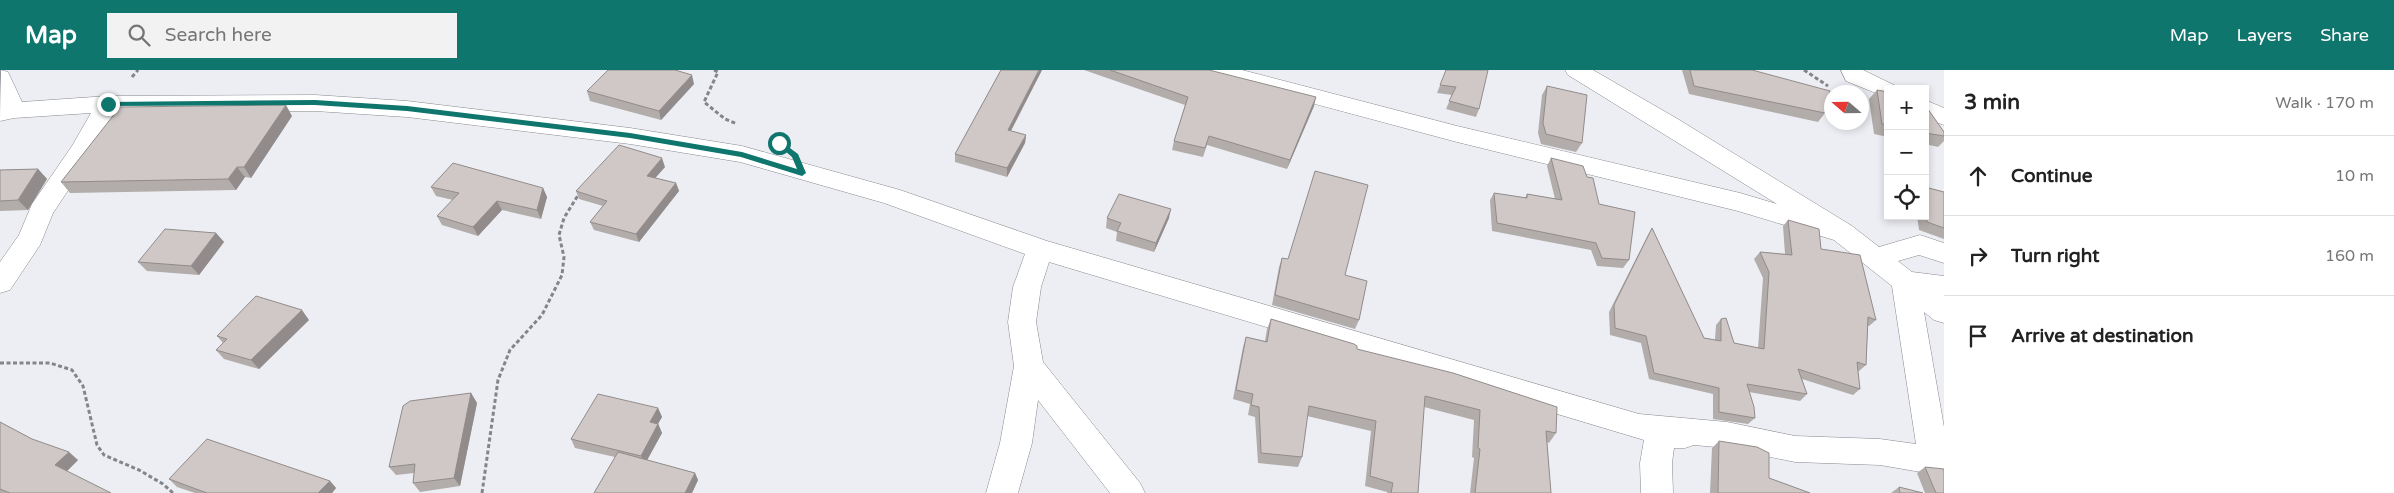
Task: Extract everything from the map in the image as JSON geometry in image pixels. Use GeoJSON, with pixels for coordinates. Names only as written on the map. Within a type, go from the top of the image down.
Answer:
{"type":"FeatureCollection","features":[{"type":"Feature","properties":{"kind":"street"},"geometry":{"type":"LineString","coordinates":[[1215,70],[1457,134],[1740,202],[1843,233]]}},
{"type":"Feature","properties":{"kind":"street"},"geometry":{"type":"LineString","coordinates":[[1576,70],[1668,124],[1843,233],[1944,312]]}},
{"type":"Feature","properties":{"kind":"street"},"geometry":{"type":"LineString","coordinates":[[1852,70],[1854,76],[1884,88]]}},
{"type":"Feature","properties":{"kind":"street"},"geometry":{"type":"LineString","coordinates":[[0,78],[7,111],[108,104],[315,103],[407,109],[630,136],[742,154],[802,173],[891,196],[1040,249],[1639,427],[1727,435],[1795,449],[1880,452],[1939,461],[1905,282]]}},
{"type":"Feature","properties":{"kind":"street"},"geometry":{"type":"LineString","coordinates":[[0,283],[31,238],[41,212],[82,150],[108,104]]}},
{"type":"Feature","properties":{"kind":"street"},"geometry":{"type":"LineString","coordinates":[[1929,110],[1944,117]]}},
{"type":"Feature","properties":{"kind":"street"},"geometry":{"type":"LineString","coordinates":[[1875,258],[1920,245],[1944,253]]}},
{"type":"Feature","properties":{"kind":"street"},"geometry":{"type":"LineString","coordinates":[[1002,493],[1016,443],[1029,366],[1022,322],[1027,287],[1040,249]]}},
{"type":"Feature","properties":{"kind":"street"},"geometry":{"type":"LineString","coordinates":[[1905,282],[1944,286]]}},
{"type":"Feature","properties":{"kind":"street"},"geometry":{"type":"LineString","coordinates":[[1029,366],[1129,493]]}},
{"type":"Feature","properties":{"kind":"street"},"geometry":{"type":"LineString","coordinates":[[1657,493],[1656,463],[1660,435],[1727,435]]}},
{"type":"Feature","properties":{"kind":"path"},"geometry":{"type":"LineString","coordinates":[[714,70],[718,72],[704,102],[725,119],[743,127]]}},
{"type":"Feature","properties":{"kind":"path"},"geometry":{"type":"LineString","coordinates":[[482,493],[498,380],[510,350],[542,315],[562,275],[564,257],[559,235],[564,218],[581,190]]}},
{"type":"Feature","properties":{"kind":"path"},"geometry":{"type":"LineString","coordinates":[[0,363],[50,363],[72,370],[83,386],[90,409],[97,445],[104,455],[155,479],[173,493]]}},
{"type":"Feature","properties":{"kind":"building"},"geometry":{"type":"Polygon","coordinates":[[[608,70],[675,70],[692,75],[659,111],[587,91],[608,70]]]}},
{"type":"Feature","properties":{"kind":"building"},"geometry":{"type":"Polygon","coordinates":[[[1001,70],[1039,70],[1008,130],[1026,135],[1007,168],[955,154],[1001,70]]]}},
{"type":"Feature","properties":{"kind":"building"},"geometry":{"type":"Polygon","coordinates":[[[1110,70],[1209,70],[1316,97],[1290,160],[1209,136],[1205,148],[1174,141],[1188,97],[1110,70]]]}},
{"type":"Feature","properties":{"kind":"building"},"geometry":{"type":"Polygon","coordinates":[[[1446,70],[1488,70],[1479,109],[1449,101],[1456,87],[1440,85],[1446,70]]]}},
{"type":"Feature","properties":{"kind":"building"},"geometry":{"type":"Polygon","coordinates":[[[1690,70],[1752,70],[1824,89],[1824,113],[1694,86],[1690,70]]]}},
{"type":"Feature","properties":{"kind":"building"},"geometry":{"type":"Polygon","coordinates":[[[1547,86],[1587,95],[1582,143],[1546,134],[1543,123],[1547,86]]]}},
{"type":"Feature","properties":{"kind":"building"},"geometry":{"type":"Polygon","coordinates":[[[1877,90],[1884,91],[1884,124],[1882,124],[1877,90]]]}},
{"type":"Feature","properties":{"kind":"building"},"geometry":{"type":"Polygon","coordinates":[[[286,105],[244,167],[237,167],[228,179],[61,182],[120,107],[286,105]]]}},
{"type":"Feature","properties":{"kind":"building"},"geometry":{"type":"Polygon","coordinates":[[[1929,111],[1944,132],[1944,136],[1929,134],[1929,111]]]}},
{"type":"Feature","properties":{"kind":"building"},"geometry":{"type":"Polygon","coordinates":[[[619,145],[662,158],[647,176],[676,183],[636,234],[590,222],[607,201],[576,191],[619,145]]]}},
{"type":"Feature","properties":{"kind":"building"},"geometry":{"type":"Polygon","coordinates":[[[1551,158],[1583,166],[1587,177],[1593,178],[1599,204],[1635,212],[1629,260],[1602,258],[1596,243],[1497,223],[1494,193],[1527,198],[1527,194],[1562,200],[1551,158]]]}},
{"type":"Feature","properties":{"kind":"building"},"geometry":{"type":"Polygon","coordinates":[[[453,163],[543,188],[537,210],[497,201],[473,227],[437,216],[459,193],[431,187],[453,163]]]}},
{"type":"Feature","properties":{"kind":"building"},"geometry":{"type":"Polygon","coordinates":[[[38,169],[18,200],[0,201],[0,170],[38,169]]]}},
{"type":"Feature","properties":{"kind":"building"},"geometry":{"type":"Polygon","coordinates":[[[1315,171],[1368,185],[1345,275],[1367,281],[1359,320],[1275,295],[1282,258],[1288,259],[1315,171]]]}},
{"type":"Feature","properties":{"kind":"building"},"geometry":{"type":"Polygon","coordinates":[[[1929,188],[1944,192],[1944,228],[1927,222],[1927,220],[1929,220],[1929,188]]]}},
{"type":"Feature","properties":{"kind":"building"},"geometry":{"type":"Polygon","coordinates":[[[1119,194],[1171,209],[1156,243],[1117,231],[1121,223],[1107,218],[1119,194]]]}},
{"type":"Feature","properties":{"kind":"building"},"geometry":{"type":"Polygon","coordinates":[[[1788,220],[1819,229],[1821,249],[1860,255],[1876,320],[1868,317],[1866,365],[1857,362],[1860,389],[1798,369],[1807,394],[1747,384],[1754,407],[1755,418],[1719,412],[1719,388],[1654,373],[1646,336],[1615,328],[1614,305],[1652,228],[1704,338],[1721,341],[1721,319],[1726,318],[1734,343],[1764,349],[1769,272],[1760,252],[1792,255],[1788,220]]]}},
{"type":"Feature","properties":{"kind":"building"},"geometry":{"type":"Polygon","coordinates":[[[165,229],[216,233],[191,266],[138,262],[165,229]]]}},
{"type":"Feature","properties":{"kind":"building"},"geometry":{"type":"Polygon","coordinates":[[[256,296],[302,310],[251,360],[216,350],[227,339],[217,336],[256,296]]]}},
{"type":"Feature","properties":{"kind":"building"},"geometry":{"type":"Polygon","coordinates":[[[1271,319],[1354,344],[1357,346],[1357,349],[1453,373],[1557,407],[1556,433],[1546,431],[1551,493],[1475,493],[1480,449],[1478,448],[1480,410],[1425,396],[1418,493],[1391,493],[1393,483],[1370,476],[1376,421],[1309,406],[1302,457],[1261,453],[1259,407],[1251,405],[1253,394],[1236,390],[1246,337],[1267,342],[1271,319]]]}},
{"type":"Feature","properties":{"kind":"building"},"geometry":{"type":"Polygon","coordinates":[[[471,393],[454,478],[413,483],[415,464],[389,467],[403,406],[410,401],[471,393]]]}},
{"type":"Feature","properties":{"kind":"building"},"geometry":{"type":"Polygon","coordinates":[[[598,394],[658,408],[650,422],[658,424],[641,456],[571,439],[598,394]]]}},
{"type":"Feature","properties":{"kind":"building"},"geometry":{"type":"Polygon","coordinates":[[[0,422],[32,439],[69,452],[55,465],[111,493],[10,493],[0,489],[0,422]]]}},
{"type":"Feature","properties":{"kind":"building"},"geometry":{"type":"Polygon","coordinates":[[[207,439],[330,481],[318,493],[207,493],[169,479],[207,439]]]}},
{"type":"Feature","properties":{"kind":"building"},"geometry":{"type":"Polygon","coordinates":[[[1719,441],[1757,447],[1769,453],[1769,478],[1810,493],[1718,493],[1719,441]]]}},
{"type":"Feature","properties":{"kind":"building"},"geometry":{"type":"Polygon","coordinates":[[[618,452],[695,473],[685,493],[594,493],[618,452]]]}},
{"type":"Feature","properties":{"kind":"building"},"geometry":{"type":"Polygon","coordinates":[[[1925,467],[1944,469],[1944,493],[1936,493],[1925,467]]]}},
{"type":"Feature","properties":{"kind":"building"},"geometry":{"type":"Polygon","coordinates":[[[1899,487],[1923,493],[1900,493],[1899,487]]]}},
{"type":"Feature","properties":{"kind":"route"},"geometry":{"type":"LineString","coordinates":[[108,104],[315,103],[407,109],[630,136],[742,154],[802,173],[796,155],[779,143]]}}]}
